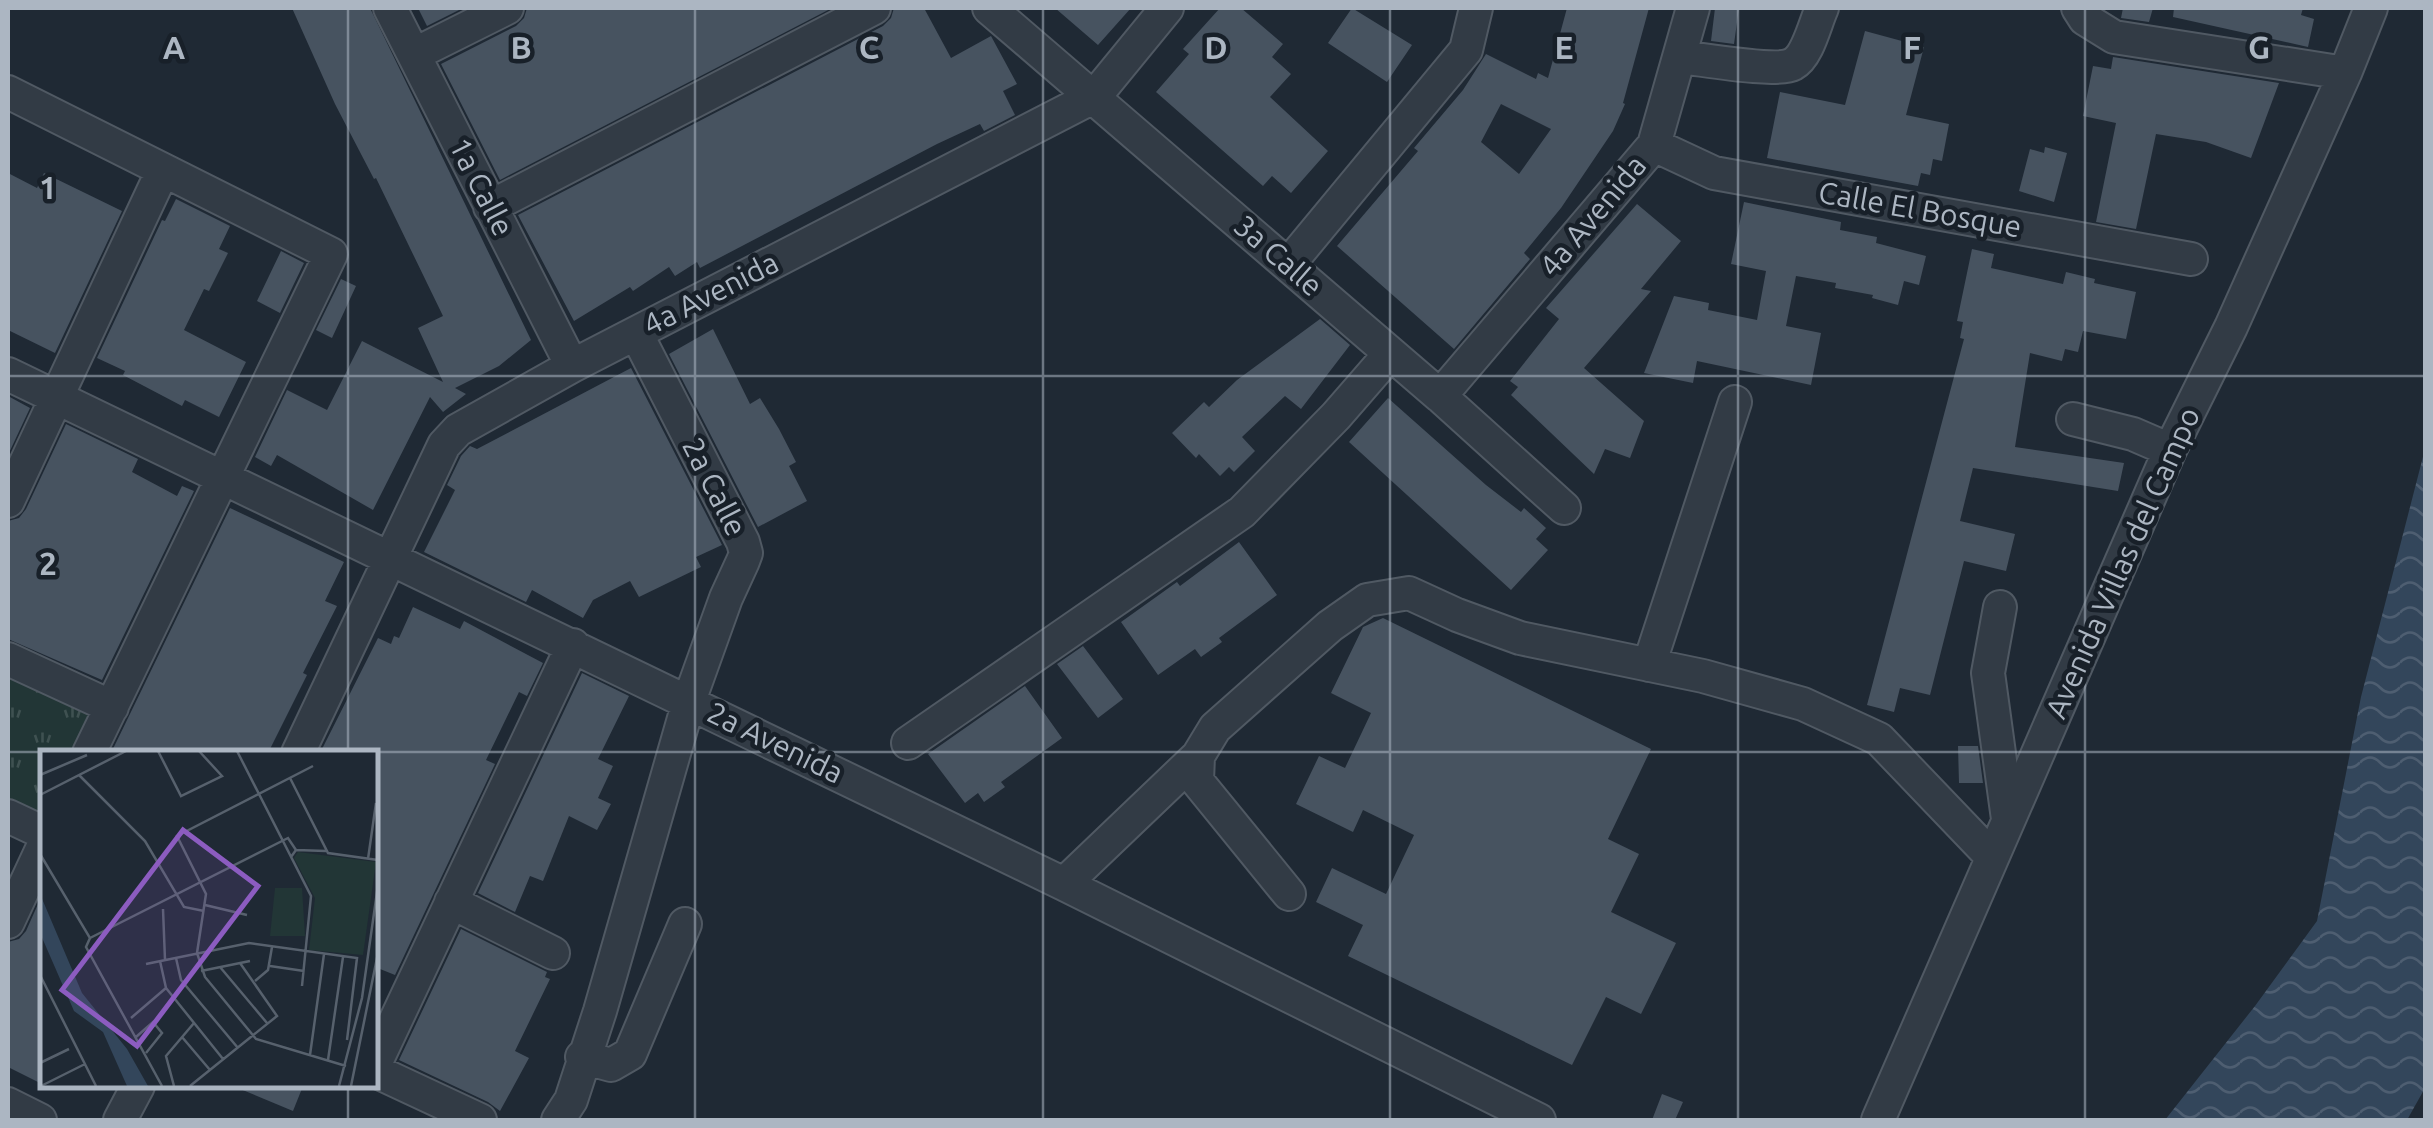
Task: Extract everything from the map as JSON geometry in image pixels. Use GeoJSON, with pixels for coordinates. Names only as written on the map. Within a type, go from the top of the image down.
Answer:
{"type":"FeatureCollection","features":[{"type":"Feature","properties":{"kind":"street","name":"1a Calle"},"geometry":{"type":"LineString","coordinates":[[390,8],[572,366]]}},
{"type":"Feature","properties":{"kind":"street"},"geometry":{"type":"LineString","coordinates":[[415,54],[507,8]]}},
{"type":"Feature","properties":{"kind":"street"},"geometry":{"type":"LineString","coordinates":[[490,207],[874,8]]}},
{"type":"Feature","properties":{"kind":"street","name":"3a Calle"},"geometry":{"type":"LineString","coordinates":[[989,8],[1095,96],[1564,508]]}},
{"type":"Feature","properties":{"kind":"street"},"geometry":{"type":"LineString","coordinates":[[1095,96],[1167,8]]}},
{"type":"Feature","properties":{"kind":"street"},"geometry":{"type":"LineString","coordinates":[[1288,264],[1466,50],[1476,8]]}},
{"type":"Feature","properties":{"kind":"street","name":"4a Avenida"},"geometry":{"type":"LineString","coordinates":[[1440,396],[1654,144],[1693,8]]}},
{"type":"Feature","properties":{"kind":"street"},"geometry":{"type":"LineString","coordinates":[[1680,57],[1770,67],[1793,64],[1802,56],[1822,8]]}},
{"type":"Feature","properties":{"kind":"street"},"geometry":{"type":"LineString","coordinates":[[2078,8],[2085,20],[2114,37],[2345,74]]}},
{"type":"Feature","properties":{"kind":"street","name":"Avenida Villas del Campo"},"geometry":{"type":"LineString","coordinates":[[1878,1120],[2170,450],[2231,328],[2371,8]]}},
{"type":"Feature","properties":{"kind":"street"},"geometry":{"type":"LineString","coordinates":[[8,92],[331,254],[90,750]]}},
{"type":"Feature","properties":{"kind":"street","name":"4a Avenida"},"geometry":{"type":"LineString","coordinates":[[392,558],[450,437],[474,419],[1095,96]]}},
{"type":"Feature","properties":{"kind":"street","name":"Calle El Bosque"},"geometry":{"type":"LineString","coordinates":[[1654,144],[1714,173],[2191,259]]}},
{"type":"Feature","properties":{"kind":"street"},"geometry":{"type":"LineString","coordinates":[[8,501],[163,170]]}},
{"type":"Feature","properties":{"kind":"street","name":"2a Calle"},"geometry":{"type":"LineString","coordinates":[[558,1120],[570,1100],[610,975],[689,701],[746,553],[636,333]]}},
{"type":"Feature","properties":{"kind":"street"},"geometry":{"type":"LineString","coordinates":[[908,743],[1242,512],[1390,354]]}},
{"type":"Feature","properties":{"kind":"street","name":"2a Avenida"},"geometry":{"type":"LineString","coordinates":[[8,374],[689,701],[1540,1120]]}},
{"type":"Feature","properties":{"kind":"street"},"geometry":{"type":"LineString","coordinates":[[1648,665],[1736,402]]}},
{"type":"Feature","properties":{"kind":"street"},"geometry":{"type":"LineString","coordinates":[[2073,419],[2132,434],[2170,450]]}},
{"type":"Feature","properties":{"kind":"street"},"geometry":{"type":"LineString","coordinates":[[299,750],[392,558]]}},
{"type":"Feature","properties":{"kind":"street"},"geometry":{"type":"LineString","coordinates":[[1064,884],[1198,756],[1215,728],[1330,626],[1366,600],[1409,593],[1520,638],[1702,676],[1803,704],[1879,740],[1992,857]]}},
{"type":"Feature","properties":{"kind":"street"},"geometry":{"type":"LineString","coordinates":[[2000,607],[1988,673],[2008,823]]}},
{"type":"Feature","properties":{"kind":"street"},"geometry":{"type":"LineString","coordinates":[[378,1062],[573,646]]}},
{"type":"Feature","properties":{"kind":"street"},"geometry":{"type":"LineString","coordinates":[[8,659],[112,707]]}},
{"type":"Feature","properties":{"kind":"street"},"geometry":{"type":"LineString","coordinates":[[1198,756],[1197,781],[1289,894]]}},
{"type":"Feature","properties":{"kind":"street"},"geometry":{"type":"LineString","coordinates":[[8,816],[40,831]]}},
{"type":"Feature","properties":{"kind":"street"},"geometry":{"type":"LineString","coordinates":[[8,922],[40,854]]}},
{"type":"Feature","properties":{"kind":"street"},"geometry":{"type":"LineString","coordinates":[[452,902],[553,953]]}},
{"type":"Feature","properties":{"kind":"street"},"geometry":{"type":"LineString","coordinates":[[582,1057],[612,1065],[630,1054],[685,924]]}},
{"type":"Feature","properties":{"kind":"street"},"geometry":{"type":"LineString","coordinates":[[378,1069],[480,1120]]}},
{"type":"Feature","properties":{"kind":"street"},"geometry":{"type":"LineString","coordinates":[[120,1120],[137,1088]]}},
{"type":"Feature","properties":{"kind":"street"},"geometry":{"type":"LineString","coordinates":[[8,1104],[40,1120]]}},
{"type":"Feature","properties":{"kind":"green space"},"geometry":{"type":"Polygon","coordinates":[[[8,672],[96,713],[78,750],[40,750],[40,817],[8,801],[8,672]]]}},
{"type":"Feature","properties":{"kind":"water"},"geometry":{"type":"Polygon","coordinates":[[[2425,449],[2425,1088],[2407,1120],[2165,1120],[2317,921],[2361,697],[2425,449]]]}},
{"type":"Feature","properties":{"kind":"building"},"geometry":{"type":"Polygon","coordinates":[[[292,8],[370,8],[531,340],[499,366],[455,388],[466,394],[443,412],[430,397],[373,510],[277,455],[271,466],[255,457],[287,390],[327,410],[362,341],[443,382],[418,328],[443,316],[335,104],[292,8]]]}},
{"type":"Feature","properties":{"kind":"building"},"geometry":{"type":"Polygon","coordinates":[[[418,8],[463,8],[427,26],[418,8]]]}},
{"type":"Feature","properties":{"kind":"building"},"geometry":{"type":"Polygon","coordinates":[[[527,8],[832,8],[500,180],[441,64],[516,26],[527,8]]]}},
{"type":"Feature","properties":{"kind":"building"},"geometry":{"type":"Polygon","coordinates":[[[894,8],[924,8],[951,58],[991,36],[1017,84],[1003,91],[1015,115],[984,131],[980,124],[937,144],[700,268],[697,262],[675,276],[669,267],[633,291],[630,287],[574,321],[518,215],[883,26],[894,8]]]}},
{"type":"Feature","properties":{"kind":"building"},"geometry":{"type":"Polygon","coordinates":[[[1055,8],[1131,8],[1098,45],[1055,8]]]}},
{"type":"Feature","properties":{"kind":"building"},"geometry":{"type":"Polygon","coordinates":[[[1220,8],[1241,8],[1283,44],[1272,57],[1291,74],[1270,97],[1328,151],[1291,193],[1272,176],[1263,186],[1156,92],[1189,54],[1183,49],[1220,8]]]}},
{"type":"Feature","properties":{"kind":"building"},"geometry":{"type":"Polygon","coordinates":[[[1352,8],[1412,45],[1387,82],[1328,43],[1352,8]]]}},
{"type":"Feature","properties":{"kind":"building"},"geometry":{"type":"Polygon","coordinates":[[[1567,8],[1649,8],[1625,104],[1613,131],[1561,208],[1524,253],[1530,259],[1454,349],[1337,246],[1418,151],[1414,148],[1463,90],[1486,54],[1536,79],[1538,73],[1548,78],[1567,8]],[[1501,104],[1481,142],[1519,174],[1551,129],[1501,104]]]}},
{"type":"Feature","properties":{"kind":"building"},"geometry":{"type":"Polygon","coordinates":[[[1715,8],[1739,8],[1734,44],[1711,41],[1715,8]]]}},
{"type":"Feature","properties":{"kind":"building"},"geometry":{"type":"Polygon","coordinates":[[[2123,8],[2153,8],[2149,22],[2121,18],[2123,8]]]}},
{"type":"Feature","properties":{"kind":"building"},"geometry":{"type":"Polygon","coordinates":[[[2174,8],[2303,8],[2301,15],[2314,19],[2308,47],[2173,17],[2174,8]]]}},
{"type":"Feature","properties":{"kind":"building"},"geometry":{"type":"Polygon","coordinates":[[[1865,31],[1924,47],[1906,115],[1949,124],[1942,161],[1933,159],[1930,175],[1921,173],[1918,186],[1767,158],[1780,92],[1845,105],[1865,31]]]}},
{"type":"Feature","properties":{"kind":"building"},"geometry":{"type":"Polygon","coordinates":[[[2113,57],[2279,83],[2251,158],[2206,142],[2156,134],[2136,229],[2096,222],[2116,123],[2083,116],[2093,66],[2111,69],[2113,57]]]}},
{"type":"Feature","properties":{"kind":"building"},"geometry":{"type":"Polygon","coordinates":[[[2045,147],[2067,153],[2054,202],[2019,191],[2030,149],[2044,153],[2045,147]]]}},
{"type":"Feature","properties":{"kind":"building"},"geometry":{"type":"Polygon","coordinates":[[[8,173],[37,188],[44,173],[122,211],[55,353],[8,330],[8,173]]]}},
{"type":"Feature","properties":{"kind":"building"},"geometry":{"type":"Polygon","coordinates":[[[176,199],[230,226],[219,249],[228,253],[184,330],[246,362],[219,417],[185,400],[182,406],[97,358],[162,220],[165,221],[176,199]]]}},
{"type":"Feature","properties":{"kind":"building"},"geometry":{"type":"Polygon","coordinates":[[[1744,202],[1841,222],[1840,230],[1877,237],[1876,243],[1926,256],[1919,285],[1904,281],[1898,305],[1872,298],[1873,295],[1835,288],[1836,283],[1796,276],[1786,326],[1821,333],[1811,385],[1697,361],[1693,383],[1644,373],[1674,296],[1709,303],[1708,310],[1757,320],[1766,271],[1731,264],[1744,202]]]}},
{"type":"Feature","properties":{"kind":"building"},"geometry":{"type":"Polygon","coordinates":[[[1637,204],[1681,241],[1641,289],[1651,291],[1584,368],[1644,421],[1630,458],[1605,449],[1594,474],[1511,395],[1518,387],[1510,381],[1559,319],[1546,308],[1637,204]]]}},
{"type":"Feature","properties":{"kind":"building"},"geometry":{"type":"Polygon","coordinates":[[[1972,249],[1994,254],[1991,268],[2063,284],[2066,272],[2136,292],[2126,339],[2083,331],[2078,352],[2065,349],[2062,361],[2030,353],[2015,447],[2124,463],[2118,491],[1973,468],[1960,521],[2015,534],[2006,571],[1964,561],[1930,695],[1900,688],[1894,712],[1867,705],[1964,339],[1960,338],[1963,322],[1957,321],[1972,249]]]}},
{"type":"Feature","properties":{"kind":"building"},"geometry":{"type":"Polygon","coordinates":[[[281,251],[304,263],[280,313],[257,301],[281,251]]]}},
{"type":"Feature","properties":{"kind":"building"},"geometry":{"type":"Polygon","coordinates":[[[341,279],[356,286],[332,338],[316,330],[341,279]]]}},
{"type":"Feature","properties":{"kind":"building"},"geometry":{"type":"Polygon","coordinates":[[[1320,319],[1350,345],[1301,409],[1285,396],[1242,437],[1255,451],[1234,472],[1229,467],[1220,476],[1172,433],[1204,402],[1209,407],[1237,380],[1320,319]]]}},
{"type":"Feature","properties":{"kind":"building"},"geometry":{"type":"Polygon","coordinates":[[[713,329],[750,404],[760,398],[779,429],[796,462],[789,466],[807,501],[758,527],[669,354],[713,329]]]}},
{"type":"Feature","properties":{"kind":"building"},"geometry":{"type":"Polygon","coordinates":[[[631,368],[722,545],[696,557],[701,567],[639,597],[630,581],[593,600],[583,618],[532,590],[526,602],[424,552],[455,490],[447,485],[470,446],[477,449],[631,368]]]}},
{"type":"Feature","properties":{"kind":"building"},"geometry":{"type":"Polygon","coordinates":[[[8,396],[30,408],[8,455],[8,396]]]}},
{"type":"Feature","properties":{"kind":"building"},"geometry":{"type":"Polygon","coordinates":[[[1388,398],[1486,485],[1521,512],[1524,508],[1546,528],[1536,539],[1548,550],[1511,590],[1349,442],[1388,398]]]}},
{"type":"Feature","properties":{"kind":"building"},"geometry":{"type":"Polygon","coordinates":[[[66,424],[138,459],[132,472],[177,496],[182,486],[194,491],[102,680],[8,639],[8,521],[19,518],[26,509],[66,424]]]}},
{"type":"Feature","properties":{"kind":"building"},"geometry":{"type":"Polygon","coordinates":[[[230,508],[344,562],[325,601],[337,606],[270,750],[112,750],[230,508]]]}},
{"type":"Feature","properties":{"kind":"building"},"geometry":{"type":"Polygon","coordinates":[[[1239,542],[1277,595],[1219,638],[1222,642],[1201,657],[1195,649],[1158,675],[1121,622],[1177,582],[1180,586],[1239,542]]]}},
{"type":"Feature","properties":{"kind":"building"},"geometry":{"type":"Polygon","coordinates":[[[413,607],[460,629],[464,621],[543,663],[527,696],[519,692],[486,760],[495,764],[395,975],[378,968],[378,750],[322,750],[378,638],[391,644],[394,636],[399,638],[413,607]]]}},
{"type":"Feature","properties":{"kind":"building"},"geometry":{"type":"Polygon","coordinates":[[[1383,618],[1651,749],[1608,839],[1639,854],[1611,912],[1676,943],[1641,1014],[1606,997],[1572,1065],[1348,956],[1363,925],[1316,902],[1332,868],[1386,894],[1414,835],[1363,810],[1353,832],[1296,804],[1319,756],[1345,768],[1371,713],[1331,693],[1363,627],[1383,618]]]}},
{"type":"Feature","properties":{"kind":"building"},"geometry":{"type":"Polygon","coordinates":[[[1083,646],[1123,699],[1098,718],[1057,664],[1083,646]]]}},
{"type":"Feature","properties":{"kind":"building"},"geometry":{"type":"Polygon","coordinates":[[[582,673],[629,696],[598,759],[613,766],[598,798],[611,804],[597,830],[569,816],[543,881],[530,876],[515,912],[478,893],[582,673]]]}},
{"type":"Feature","properties":{"kind":"building"},"geometry":{"type":"Polygon","coordinates":[[[1025,686],[1062,738],[1001,782],[1005,787],[984,802],[978,793],[965,803],[928,754],[1025,686]]]}},
{"type":"Feature","properties":{"kind":"building"},"geometry":{"type":"Polygon","coordinates":[[[1958,746],[1978,746],[1983,783],[1959,783],[1958,746]]]}},
{"type":"Feature","properties":{"kind":"building"},"geometry":{"type":"Polygon","coordinates":[[[40,900],[40,1083],[8,1067],[8,942],[19,939],[40,900]]]}},
{"type":"Feature","properties":{"kind":"building"},"geometry":{"type":"Polygon","coordinates":[[[461,929],[547,972],[545,977],[550,979],[515,1051],[529,1058],[500,1111],[399,1060],[461,929]]]}},
{"type":"Feature","properties":{"kind":"building"},"geometry":{"type":"Polygon","coordinates":[[[238,1088],[302,1088],[293,1111],[238,1088]]]}},
{"type":"Feature","properties":{"kind":"building"},"geometry":{"type":"Polygon","coordinates":[[[1662,1094],[1683,1102],[1675,1120],[1652,1120],[1662,1094]]]}}]}
